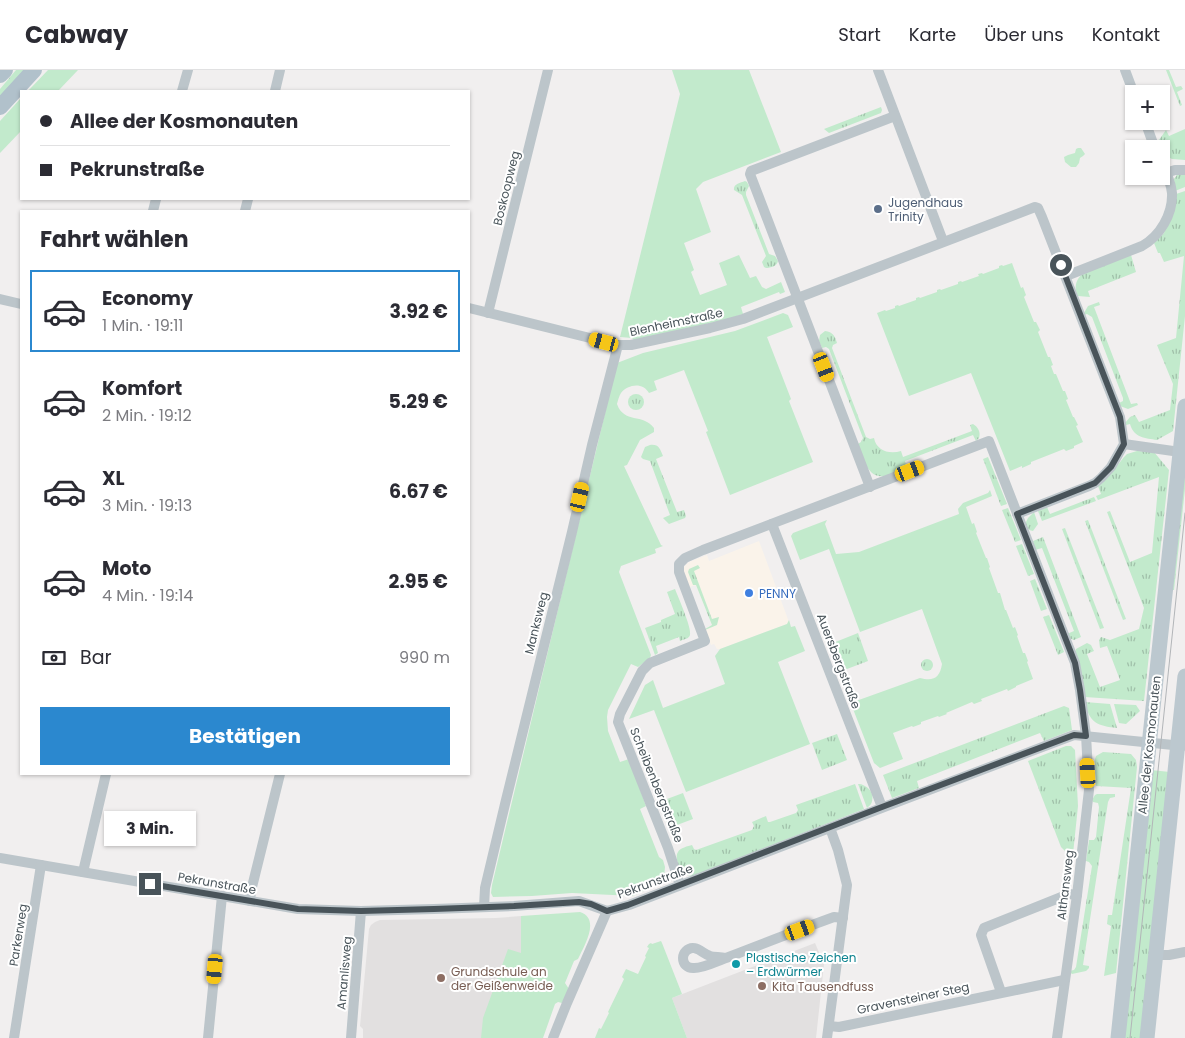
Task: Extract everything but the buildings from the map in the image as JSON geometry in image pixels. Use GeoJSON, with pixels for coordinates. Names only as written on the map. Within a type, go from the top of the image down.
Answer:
{"type":"FeatureCollection","features":[{"type":"Feature","properties":{"kind":"main road"},"geometry":{"type":"LineString","coordinates":[[0,75],[5,70]]}},
{"type":"Feature","properties":{"kind":"main road"},"geometry":{"type":"LineString","coordinates":[[0,107],[34,70]]}},
{"type":"Feature","properties":{"kind":"main road","name":"Allee der Kosmonauten"},"geometry":{"type":"LineString","coordinates":[[1118,1038],[1185,406]]}},
{"type":"Feature","properties":{"kind":"main road"},"geometry":{"type":"LineString","coordinates":[[1147,1038],[1155,955],[1181,746],[1185,676]]}},
{"type":"Feature","properties":{"kind":"street"},"geometry":{"type":"LineString","coordinates":[[182,90],[188,70]]}},
{"type":"Feature","properties":{"kind":"street"},"geometry":{"type":"LineString","coordinates":[[275,90],[280,70]]}},
{"type":"Feature","properties":{"kind":"street","name":"Boskoopweg"},"geometry":{"type":"LineString","coordinates":[[488,313],[548,70]]}},
{"type":"Feature","properties":{"kind":"street"},"geometry":{"type":"LineString","coordinates":[[878,70],[943,241]]}},
{"type":"Feature","properties":{"kind":"street"},"geometry":{"type":"LineString","coordinates":[[1125,70],[1131,85]]}},
{"type":"Feature","properties":{"kind":"street"},"geometry":{"type":"LineString","coordinates":[[870,487],[750,174],[751,171],[895,116]]}},
{"type":"Feature","properties":{"kind":"street"},"geometry":{"type":"LineString","coordinates":[[1170,172],[1185,170]]}},
{"type":"Feature","properties":{"kind":"street"},"geometry":{"type":"LineString","coordinates":[[1017,514],[1095,483],[1111,467],[1124,444],[1120,417],[1066,276],[1151,241],[1165,223],[1171,204],[1172,193],[1170,184]]}},
{"type":"Feature","properties":{"kind":"street","name":"Blenheimstraße"},"geometry":{"type":"LineString","coordinates":[[470,308],[618,345],[638,343],[729,323],[1035,207],[1038,208],[1066,276]]}},
{"type":"Feature","properties":{"kind":"street"},"geometry":{"type":"LineString","coordinates":[[0,299],[20,304]]}},
{"type":"Feature","properties":{"kind":"street","name":"Manksweg"},"geometry":{"type":"LineString","coordinates":[[484,907],[486,888],[506,800],[618,345]]}},
{"type":"Feature","properties":{"kind":"street"},"geometry":{"type":"LineString","coordinates":[[772,524],[989,441],[1075,663],[1086,736]]}},
{"type":"Feature","properties":{"kind":"street"},"geometry":{"type":"LineString","coordinates":[[1124,444],[1180,452]]}},
{"type":"Feature","properties":{"kind":"street","name":"Scheibenbergstraße"},"geometry":{"type":"LineString","coordinates":[[680,885],[668,848],[618,722],[620,714],[642,671],[650,663],[705,641],[679,572],[679,564],[685,558],[772,524]]}},
{"type":"Feature","properties":{"kind":"street","name":"Auersbergstraße"},"geometry":{"type":"LineString","coordinates":[[772,524],[882,807]]}},
{"type":"Feature","properties":{"kind":"street","name":"Pekrunstraße"},"geometry":{"type":"LineString","coordinates":[[0,858],[298,909],[361,911],[579,902],[591,904],[607,911],[628,905],[1074,735],[1181,746]]}},
{"type":"Feature","properties":{"kind":"street","name":"Althansweg"},"geometry":{"type":"LineString","coordinates":[[1057,1038],[1077,895],[1089,790],[1086,736]]}},
{"type":"Feature","properties":{"kind":"street"},"geometry":{"type":"LineString","coordinates":[[83,872],[106,775]]}},
{"type":"Feature","properties":{"kind":"street"},"geometry":{"type":"LineString","coordinates":[[250,901],[280,775]]}},
{"type":"Feature","properties":{"kind":"street"},"geometry":{"type":"LineString","coordinates":[[827,1038],[847,885],[830,828]]}},
{"type":"Feature","properties":{"kind":"street","name":"Parkerweg"},"geometry":{"type":"LineString","coordinates":[[14,1038],[41,865]]}},
{"type":"Feature","properties":{"kind":"street"},"geometry":{"type":"LineString","coordinates":[[1001,992],[981,935],[984,928],[1069,894],[1077,895]]}},
{"type":"Feature","properties":{"kind":"street"},"geometry":{"type":"LineString","coordinates":[[208,1038],[222,896]]}},
{"type":"Feature","properties":{"kind":"street","name":"Amanlisweg"},"geometry":{"type":"LineString","coordinates":[[351,1038],[361,911]]}},
{"type":"Feature","properties":{"kind":"street"},"geometry":{"type":"LineString","coordinates":[[553,1038],[607,911]]}},
{"type":"Feature","properties":{"kind":"street"},"geometry":{"type":"LineString","coordinates":[[725,958],[834,917],[843,918]]}},
{"type":"Feature","properties":{"kind":"street"},"geometry":{"type":"LineString","coordinates":[[1155,955],[1185,952]]}},
{"type":"Feature","properties":{"kind":"street","name":"Gravensteiner Steg"},"geometry":{"type":"LineString","coordinates":[[829,1026],[839,1027],[1064,980]]}},
{"type":"Feature","properties":{"kind":"shaded area"},"geometry":{"type":"Polygon","coordinates":[[[759,541],[789,622],[717,649],[714,644],[711,645],[705,629],[712,625],[696,585],[689,587],[684,575],[684,567],[689,562],[707,555],[709,561],[759,541]]]}},
{"type":"Feature","properties":{"kind":"shaded area","name":"Grundschule an der Geißenweide"},"geometry":{"type":"Polygon","coordinates":[[[521,916],[521,970],[498,1038],[363,1038],[363,1029],[360,1026],[369,929],[371,925],[380,920],[521,916]]]}},
{"type":"Feature","properties":{"kind":"shaded area","name":"Kita Tausendfuss"},"geometry":{"type":"Polygon","coordinates":[[[815,943],[824,964],[816,1038],[687,1038],[672,998],[815,943]]]}},
{"type":"Feature","properties":{"kind":"green space"},"geometry":{"type":"Polygon","coordinates":[[[16,70],[26,70],[0,98],[0,89],[16,70]]]}},
{"type":"Feature","properties":{"kind":"green space"},"geometry":{"type":"Polygon","coordinates":[[[48,70],[78,70],[59,90],[29,90],[48,70]]]}},
{"type":"Feature","properties":{"kind":"green space"},"geometry":{"type":"Polygon","coordinates":[[[672,70],[749,70],[781,152],[703,182],[696,189],[711,232],[684,243],[694,270],[691,272],[700,295],[727,285],[719,263],[739,255],[750,278],[756,276],[762,287],[766,289],[781,282],[785,292],[780,294],[779,292],[741,307],[743,314],[729,319],[634,340],[632,338],[620,337],[680,94],[672,70]]]}},
{"type":"Feature","properties":{"kind":"green space"},"geometry":{"type":"Polygon","coordinates":[[[1166,70],[1169,70],[1176,87],[1181,86],[1183,89],[1177,92],[1182,105],[1180,106],[1166,70]]]}},
{"type":"Feature","properties":{"kind":"green space"},"geometry":{"type":"Polygon","coordinates":[[[20,99],[20,132],[0,153],[0,121],[20,99]]]}},
{"type":"Feature","properties":{"kind":"green space"},"geometry":{"type":"Polygon","coordinates":[[[881,107],[881,113],[829,133],[824,129],[881,107]]]}},
{"type":"Feature","properties":{"kind":"green space"},"geometry":{"type":"Polygon","coordinates":[[[1185,129],[1185,160],[1170,158],[1170,140],[1159,140],[1166,130],[1169,136],[1185,129]]]}},
{"type":"Feature","properties":{"kind":"green space"},"geometry":{"type":"Polygon","coordinates":[[[1078,148],[1081,148],[1085,154],[1080,158],[1076,167],[1071,167],[1065,162],[1064,157],[1075,153],[1078,148]]]}},
{"type":"Feature","properties":{"kind":"green space"},"geometry":{"type":"Polygon","coordinates":[[[1185,173],[1185,187],[1175,191],[1174,179],[1177,175],[1185,173]]]}},
{"type":"Feature","properties":{"kind":"green space"},"geometry":{"type":"Polygon","coordinates":[[[745,181],[749,186],[746,195],[769,254],[775,256],[778,261],[772,267],[764,267],[762,262],[766,256],[742,195],[734,190],[736,185],[745,181]]]}},
{"type":"Feature","properties":{"kind":"green space"},"geometry":{"type":"Polygon","coordinates":[[[1185,191],[1185,316],[1173,431],[1157,440],[1148,439],[1137,435],[1130,424],[1126,425],[1125,423],[1130,417],[1135,415],[1139,422],[1170,410],[1173,384],[1157,345],[1176,338],[1184,256],[1164,262],[1154,243],[1164,233],[1176,194],[1185,191]]]}},
{"type":"Feature","properties":{"kind":"green space"},"geometry":{"type":"Polygon","coordinates":[[[1131,255],[1136,272],[1088,291],[1090,297],[1078,296],[1076,285],[1082,274],[1131,255]]]}},
{"type":"Feature","properties":{"kind":"green space"},"geometry":{"type":"Polygon","coordinates":[[[1012,263],[1021,288],[1023,287],[1026,295],[1024,297],[1034,322],[1036,322],[1040,330],[1038,332],[1048,357],[1050,357],[1054,374],[1056,374],[1063,391],[1065,391],[1068,399],[1066,400],[1078,425],[1076,426],[1083,442],[1074,446],[1074,448],[1066,451],[1064,449],[1031,462],[1031,464],[1022,468],[1022,466],[1010,471],[971,373],[909,396],[877,313],[958,284],[958,282],[979,276],[978,274],[999,268],[999,266],[1012,263]]]}},
{"type":"Feature","properties":{"kind":"green space"},"geometry":{"type":"Polygon","coordinates":[[[1099,302],[1100,305],[1094,307],[1131,404],[1137,403],[1138,405],[1128,409],[1120,406],[1119,403],[1123,401],[1123,398],[1092,317],[1087,314],[1084,315],[1088,306],[1099,302]]]}},
{"type":"Feature","properties":{"kind":"green space"},"geometry":{"type":"Polygon","coordinates":[[[783,313],[788,315],[793,327],[767,337],[813,462],[730,495],[684,370],[654,381],[657,390],[649,393],[646,389],[639,386],[627,388],[621,393],[617,404],[624,414],[650,423],[654,428],[654,432],[640,440],[627,465],[624,466],[663,546],[655,549],[656,553],[621,566],[619,572],[651,655],[650,658],[638,667],[631,664],[608,710],[608,731],[620,762],[629,759],[646,806],[640,809],[659,857],[663,860],[665,867],[664,877],[658,884],[633,896],[572,893],[493,897],[491,893],[492,885],[617,363],[643,353],[735,331],[783,313]]]}},
{"type":"Feature","properties":{"kind":"green space"},"geometry":{"type":"Polygon","coordinates":[[[825,331],[832,333],[837,343],[832,348],[866,437],[874,438],[877,446],[884,451],[901,451],[903,457],[972,431],[970,425],[973,424],[979,430],[979,438],[976,441],[973,435],[905,461],[907,468],[890,475],[878,476],[873,474],[861,454],[858,444],[863,438],[829,349],[826,347],[822,348],[819,341],[820,335],[825,331]]]}},
{"type":"Feature","properties":{"kind":"green space"},"geometry":{"type":"Polygon","coordinates":[[[636,394],[644,402],[636,410],[628,402],[636,394]]]}},
{"type":"Feature","properties":{"kind":"green space"},"geometry":{"type":"Polygon","coordinates":[[[650,445],[657,446],[661,451],[663,456],[656,459],[677,512],[684,510],[686,516],[669,524],[663,518],[670,515],[650,461],[641,457],[645,447],[650,445]]]}},
{"type":"Feature","properties":{"kind":"green space"},"geometry":{"type":"Polygon","coordinates":[[[1185,449],[1185,489],[1174,590],[1170,590],[1185,449]]]}},
{"type":"Feature","properties":{"kind":"green space"},"geometry":{"type":"Polygon","coordinates":[[[1137,451],[1154,452],[1169,470],[1144,701],[1085,697],[1075,652],[1076,649],[1087,643],[1091,645],[1094,651],[1087,654],[1100,687],[1120,680],[1107,646],[1100,648],[1099,640],[1101,637],[1110,640],[1139,629],[1144,608],[1107,512],[1110,511],[1130,562],[1152,553],[1159,477],[1098,500],[1096,496],[1101,494],[1098,486],[1109,476],[1124,457],[1137,451]]]}},
{"type":"Feature","properties":{"kind":"green space"},"geometry":{"type":"Polygon","coordinates":[[[988,457],[1007,504],[1001,506],[983,459],[988,457]]]}},
{"type":"Feature","properties":{"kind":"green space"},"geometry":{"type":"Polygon","coordinates":[[[990,490],[992,496],[966,507],[972,524],[974,523],[998,593],[1000,593],[1013,628],[1015,627],[1033,679],[1008,691],[1007,689],[981,699],[982,701],[974,704],[972,702],[947,714],[893,733],[903,759],[880,768],[874,763],[848,696],[853,693],[856,701],[920,678],[933,679],[938,675],[942,664],[922,609],[860,632],[829,549],[800,560],[791,536],[793,533],[827,520],[825,524],[836,554],[859,552],[959,514],[958,509],[963,503],[988,493],[990,490]]]}},
{"type":"Feature","properties":{"kind":"green space"},"geometry":{"type":"Polygon","coordinates":[[[1094,497],[1096,501],[1042,521],[1038,511],[1047,507],[1050,514],[1094,497]]]}},
{"type":"Feature","properties":{"kind":"green space"},"geometry":{"type":"Polygon","coordinates":[[[1008,508],[1021,540],[1015,542],[1002,510],[1008,508]]]}},
{"type":"Feature","properties":{"kind":"green space"},"geometry":{"type":"Polygon","coordinates":[[[1034,512],[1038,524],[1033,531],[1029,530],[1025,524],[1034,512]]]}},
{"type":"Feature","properties":{"kind":"green space"},"geometry":{"type":"Polygon","coordinates":[[[1088,520],[1126,619],[1123,620],[1085,521],[1088,520]]]}},
{"type":"Feature","properties":{"kind":"green space"},"geometry":{"type":"Polygon","coordinates":[[[1065,528],[1104,628],[1100,629],[1062,529],[1065,528]]]}},
{"type":"Feature","properties":{"kind":"green space"},"geometry":{"type":"Polygon","coordinates":[[[1043,537],[1081,637],[1074,640],[1069,638],[1067,634],[1074,631],[1042,548],[1035,550],[1033,541],[1043,537]]]}},
{"type":"Feature","properties":{"kind":"green space"},"geometry":{"type":"Polygon","coordinates":[[[1022,544],[1034,574],[1028,576],[1016,546],[1022,544]]]}},
{"type":"Feature","properties":{"kind":"green space"},"geometry":{"type":"Polygon","coordinates":[[[698,565],[700,568],[694,571],[712,619],[719,617],[717,625],[705,630],[712,625],[696,585],[693,585],[688,572],[689,569],[698,565]]]}},
{"type":"Feature","properties":{"kind":"green space"},"geometry":{"type":"Polygon","coordinates":[[[1035,579],[1047,609],[1041,611],[1030,581],[1035,579]]]}},
{"type":"Feature","properties":{"kind":"green space"},"geometry":{"type":"Polygon","coordinates":[[[675,589],[687,619],[690,635],[680,641],[679,637],[656,646],[658,653],[655,655],[645,628],[675,614],[667,592],[675,589]]]}},
{"type":"Feature","properties":{"kind":"green space"},"geometry":{"type":"Polygon","coordinates":[[[1049,615],[1064,652],[1058,655],[1043,617],[1049,615]]]}},
{"type":"Feature","properties":{"kind":"green space"},"geometry":{"type":"Polygon","coordinates":[[[789,620],[791,627],[795,626],[805,651],[778,662],[810,744],[686,792],[654,710],[629,719],[645,685],[653,680],[663,708],[725,684],[715,656],[720,649],[787,624],[789,620]]]}},
{"type":"Feature","properties":{"kind":"green space"},"geometry":{"type":"Polygon","coordinates":[[[858,633],[868,661],[847,669],[842,667],[833,643],[858,633]]]}},
{"type":"Feature","properties":{"kind":"green space"},"geometry":{"type":"Polygon","coordinates":[[[925,659],[929,659],[933,665],[929,671],[925,671],[921,667],[921,663],[925,659]]]}},
{"type":"Feature","properties":{"kind":"green space"},"geometry":{"type":"Polygon","coordinates":[[[1085,702],[1110,704],[1117,728],[1095,722],[1089,715],[1085,702]]]}},
{"type":"Feature","properties":{"kind":"green space"},"geometry":{"type":"Polygon","coordinates":[[[1114,704],[1136,705],[1140,711],[1126,724],[1119,723],[1114,704]]]}},
{"type":"Feature","properties":{"kind":"green space"},"geometry":{"type":"Polygon","coordinates":[[[1064,706],[1069,708],[1072,730],[1044,741],[1040,733],[917,781],[919,788],[892,798],[883,775],[1064,706]]]}},
{"type":"Feature","properties":{"kind":"green space"},"geometry":{"type":"Polygon","coordinates":[[[837,734],[847,760],[822,770],[812,743],[837,734]]]}},
{"type":"Feature","properties":{"kind":"green space"},"geometry":{"type":"Polygon","coordinates":[[[1066,746],[1071,746],[1075,750],[1078,806],[1073,854],[1061,847],[1028,761],[1066,746]]]}},
{"type":"Feature","properties":{"kind":"green space"},"geometry":{"type":"Polygon","coordinates":[[[1103,752],[1131,754],[1136,760],[1137,767],[1116,973],[1104,976],[1111,926],[1107,924],[1108,915],[1112,915],[1131,788],[1096,786],[1095,759],[1096,756],[1103,752]]]}},
{"type":"Feature","properties":{"kind":"green space"},"geometry":{"type":"Polygon","coordinates":[[[1151,770],[1170,772],[1142,1038],[1123,1038],[1151,770]]]}},
{"type":"Feature","properties":{"kind":"green space"},"geometry":{"type":"Polygon","coordinates":[[[855,784],[864,809],[693,876],[685,874],[677,861],[677,855],[682,848],[692,845],[696,850],[752,830],[754,826],[752,822],[766,816],[768,822],[770,822],[796,813],[798,810],[796,805],[855,784]]]}},
{"type":"Feature","properties":{"kind":"green space"},"geometry":{"type":"Polygon","coordinates":[[[858,784],[867,787],[871,792],[872,803],[867,808],[858,784]]]}},
{"type":"Feature","properties":{"kind":"green space"},"geometry":{"type":"Polygon","coordinates":[[[683,793],[693,819],[669,828],[659,802],[683,793]]]}},
{"type":"Feature","properties":{"kind":"green space"},"geometry":{"type":"Polygon","coordinates":[[[1097,794],[1115,794],[1115,797],[1110,798],[1108,802],[1083,965],[1089,966],[1089,968],[1086,971],[1072,974],[1069,971],[1074,970],[1076,967],[1092,866],[1086,861],[1089,840],[1094,840],[1096,837],[1099,807],[1098,803],[1092,800],[1097,794]]]}},
{"type":"Feature","properties":{"kind":"green space"},"geometry":{"type":"Polygon","coordinates":[[[580,912],[586,915],[589,920],[590,927],[587,940],[578,959],[574,961],[565,983],[569,989],[562,1003],[558,1002],[555,1004],[543,1038],[481,1038],[483,1018],[508,949],[521,953],[521,916],[580,912]]]}},
{"type":"Feature","properties":{"kind":"green space"},"geometry":{"type":"Polygon","coordinates":[[[661,941],[682,994],[672,998],[687,1038],[595,1038],[609,1013],[624,979],[622,977],[626,969],[638,974],[646,957],[649,944],[661,941]]]}},
{"type":"Feature","properties":{"kind":"tram line"},"geometry":{"type":"LineString","coordinates":[[1130,1038],[1185,513]]}},
{"type":"Feature","properties":{"kind":"place","name":"Jugendhaus Trinity"},"geometry":{"type":"Point","coordinates":[878,209]}},
{"type":"Feature","properties":{"kind":"place","name":"PENNY"},"geometry":{"type":"Point","coordinates":[749,593]}},
{"type":"Feature","properties":{"kind":"place","name":"Plastische Zeichen – Erdwürmer"},"geometry":{"type":"Point","coordinates":[736,964]}},
{"type":"Feature","properties":{"kind":"place","name":"Grundschule an der Geißenweide"},"geometry":{"type":"Point","coordinates":[441,978]}},
{"type":"Feature","properties":{"kind":"place","name":"Kita Tausendfuss"},"geometry":{"type":"Point","coordinates":[762,986]}},
{"type":"Feature","properties":{"kind":"route"},"geometry":{"type":"LineString","coordinates":[[150,884],[298,909],[361,911],[579,902],[591,904],[607,911],[628,905],[1074,735],[1086,736],[1075,663],[1017,514],[1095,483],[1111,467],[1124,444],[1120,417],[1061,265]]}}]}
